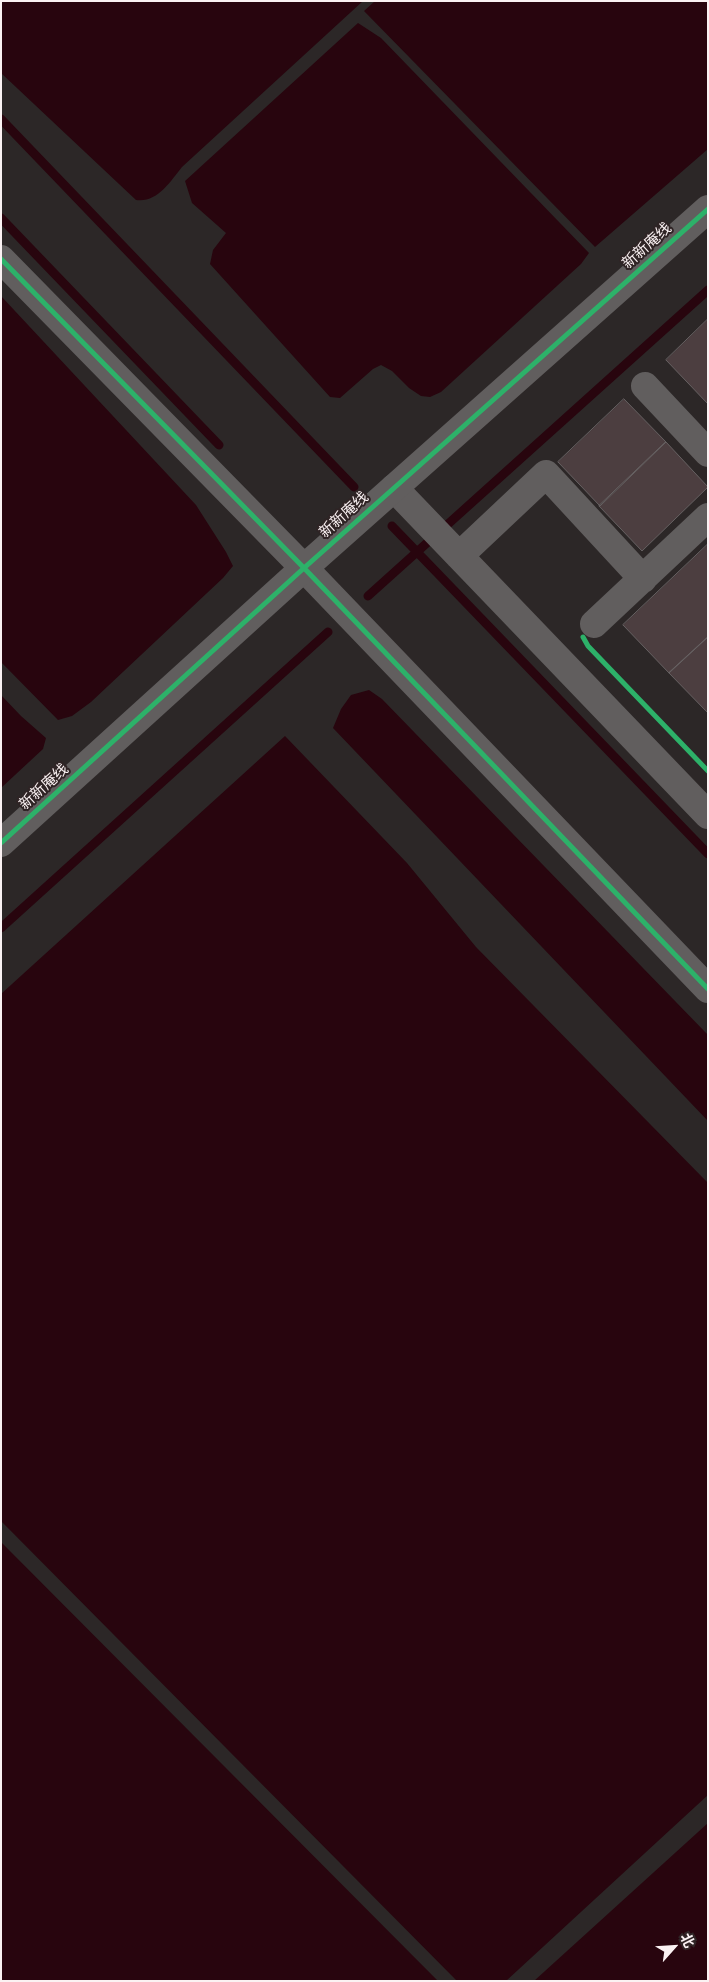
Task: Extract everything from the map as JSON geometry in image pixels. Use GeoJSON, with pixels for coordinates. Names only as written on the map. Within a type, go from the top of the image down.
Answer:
{"type":"FeatureCollection","features":[{"type":"Feature","properties":{"kind":"street","name":"新新庵线"},"geometry":{"type":"LineString","coordinates":[[1,844],[304,568],[708,209]]}},
{"type":"Feature","properties":{"kind":"street"},"geometry":{"type":"LineString","coordinates":[[1,259],[304,568],[708,989]]}},
{"type":"Feature","properties":{"kind":"street"},"geometry":{"type":"LineString","coordinates":[[644,386],[708,453]]}},
{"type":"Feature","properties":{"kind":"street"},"geometry":{"type":"LineString","coordinates":[[453,550],[546,474],[643,579]]}},
{"type":"Feature","properties":{"kind":"street"},"geometry":{"type":"LineString","coordinates":[[394,488],[708,814]]}},
{"type":"Feature","properties":{"kind":"street"},"geometry":{"type":"LineString","coordinates":[[594,624],[708,517]]}},
{"type":"Feature","properties":{"kind":"shaded area"},"geometry":{"type":"Polygon","coordinates":[[[1,1],[363,1],[182,167],[168,185],[157,195],[144,200],[136,200],[1,73],[1,1]]]}},
{"type":"Feature","properties":{"kind":"shaded area"},"geometry":{"type":"Polygon","coordinates":[[[375,1],[708,1],[708,149],[595,247],[364,11],[375,1]]]}},
{"type":"Feature","properties":{"kind":"shaded area"},"geometry":{"type":"Polygon","coordinates":[[[358,23],[381,38],[589,253],[581,264],[441,392],[430,397],[421,396],[409,388],[392,371],[381,365],[373,369],[340,398],[330,397],[210,264],[213,250],[226,233],[192,203],[185,181],[358,23]]]}},
{"type":"Feature","properties":{"kind":"shaded area"},"geometry":{"type":"Polygon","coordinates":[[[1,296],[196,505],[233,566],[223,578],[91,702],[72,716],[58,720],[1,662],[1,296]]]}},
{"type":"Feature","properties":{"kind":"shaded area"},"geometry":{"type":"Polygon","coordinates":[[[369,690],[382,699],[708,1035],[708,1121],[333,728],[341,709],[351,695],[369,690]]]}},
{"type":"Feature","properties":{"kind":"shaded area"},"geometry":{"type":"Polygon","coordinates":[[[1,695],[46,738],[43,749],[1,788],[1,695]]]}},
{"type":"Feature","properties":{"kind":"shaded area"},"geometry":{"type":"Polygon","coordinates":[[[285,736],[407,863],[476,947],[708,1183],[708,1795],[506,1981],[457,1981],[1,1521],[1,994],[285,736]]]}},
{"type":"Feature","properties":{"kind":"shaded area"},"geometry":{"type":"Polygon","coordinates":[[[1,1542],[438,1981],[1,1981],[1,1542]]]}},
{"type":"Feature","properties":{"kind":"shaded area"},"geometry":{"type":"Polygon","coordinates":[[[708,1823],[708,1981],[534,1981],[708,1823]]]}},
{"type":"Feature","properties":{"kind":"building"},"geometry":{"type":"Polygon","coordinates":[[[708,319],[708,404],[666,360],[708,319]]]}},
{"type":"Feature","properties":{"kind":"building"},"geometry":{"type":"Polygon","coordinates":[[[624,399],[666,442],[600,506],[558,462],[624,399]]]}},
{"type":"Feature","properties":{"kind":"building"},"geometry":{"type":"Polygon","coordinates":[[[666,442],[708,487],[642,551],[599,506],[666,442]]]}},
{"type":"Feature","properties":{"kind":"building"},"geometry":{"type":"Polygon","coordinates":[[[708,544],[708,637],[669,673],[623,625],[708,544]]]}},
{"type":"Feature","properties":{"kind":"building"},"geometry":{"type":"Polygon","coordinates":[[[708,637],[708,713],[669,673],[708,637]]]}},
{"type":"Feature","properties":{"kind":"waterway"},"geometry":{"type":"LineString","coordinates":[[1,119],[354,487]]}},
{"type":"Feature","properties":{"kind":"waterway"},"geometry":{"type":"LineString","coordinates":[[1,218],[219,445]]}},
{"type":"Feature","properties":{"kind":"waterway"},"geometry":{"type":"LineString","coordinates":[[368,596],[708,290]]}},
{"type":"Feature","properties":{"kind":"waterway"},"geometry":{"type":"LineString","coordinates":[[392,526],[708,854]]}},
{"type":"Feature","properties":{"kind":"waterway"},"geometry":{"type":"LineString","coordinates":[[1,928],[328,632]]}},
{"type":"Feature","properties":{"kind":"cycle path"},"geometry":{"type":"LineString","coordinates":[[1,843],[304,568],[708,209]]}},
{"type":"Feature","properties":{"kind":"cycle path"},"geometry":{"type":"LineString","coordinates":[[1,259],[304,568],[708,989]]}},
{"type":"Feature","properties":{"kind":"cycle path"},"geometry":{"type":"LineString","coordinates":[[583,637],[588,646],[708,771]]}}]}
